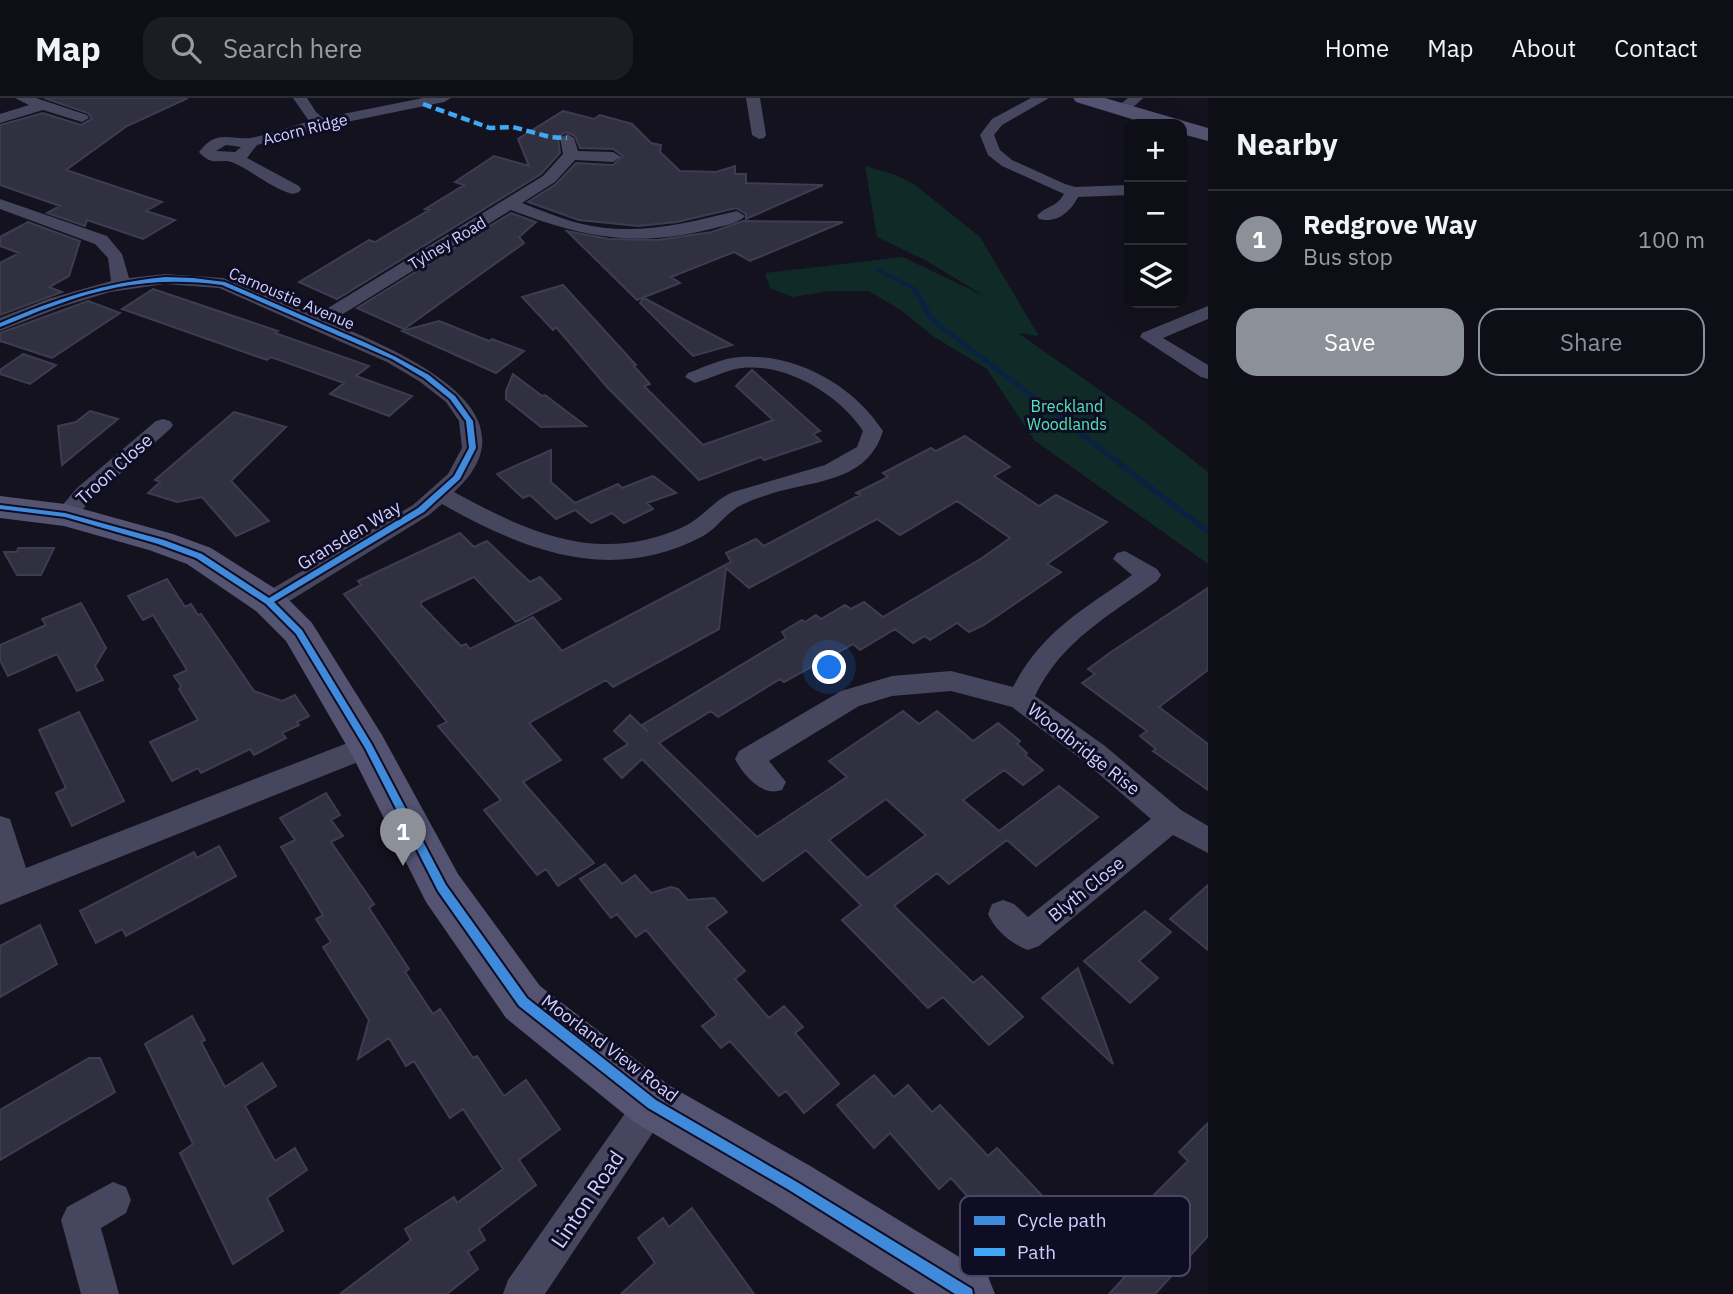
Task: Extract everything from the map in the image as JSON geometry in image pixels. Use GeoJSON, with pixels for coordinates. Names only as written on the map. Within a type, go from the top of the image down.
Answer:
{"type":"FeatureCollection","features":[{"type":"Feature","properties":{"kind":"street"},"geometry":{"type":"LineString","coordinates":[[22,98],[82,118]]}},
{"type":"Feature","properties":{"kind":"street"},"geometry":{"type":"LineString","coordinates":[[300,98],[310,115],[320,123]]}},
{"type":"Feature","properties":{"kind":"street","name":"Acorn Ridge"},"geometry":{"type":"LineString","coordinates":[[247,143],[249,150],[236,157],[216,158],[207,152],[213,144],[247,143],[320,123],[444,98]]}},
{"type":"Feature","properties":{"kind":"street"},"geometry":{"type":"LineString","coordinates":[[753,98],[759,135]]}},
{"type":"Feature","properties":{"kind":"street"},"geometry":{"type":"LineString","coordinates":[[1042,98],[997,122],[987,135],[993,152],[1007,163],[1073,192],[1124,190]]}},
{"type":"Feature","properties":{"kind":"street"},"geometry":{"type":"LineString","coordinates":[[1083,98],[1129,104],[1160,119]]}},
{"type":"Feature","properties":{"kind":"street"},"geometry":{"type":"LineString","coordinates":[[0,119],[40,106]]}},
{"type":"Feature","properties":{"kind":"street"},"geometry":{"type":"LineString","coordinates":[[1187,129],[1208,135]]}},
{"type":"Feature","properties":{"kind":"street","name":"Tylney Road"},"geometry":{"type":"LineString","coordinates":[[316,323],[549,179],[569,147],[613,157]]}},
{"type":"Feature","properties":{"kind":"street","name":"Acorn Ridge"},"geometry":{"type":"LineString","coordinates":[[236,157],[293,191]]}},
{"type":"Feature","properties":{"kind":"street"},"geometry":{"type":"LineString","coordinates":[[1045,216],[1064,208],[1073,192]]}},
{"type":"Feature","properties":{"kind":"street"},"geometry":{"type":"LineString","coordinates":[[0,204],[101,240],[114,250],[119,263],[120,282]]}},
{"type":"Feature","properties":{"kind":"street"},"geometry":{"type":"LineString","coordinates":[[511,204],[574,228],[621,235],[658,234],[739,214]]}},
{"type":"Feature","properties":{"kind":"street","name":"Carnoustie Avenue"},"geometry":{"type":"LineString","coordinates":[[0,325],[75,294],[120,282],[196,279],[223,284],[397,358],[444,389],[469,419],[473,449],[465,471],[443,495]]}},
{"type":"Feature","properties":{"kind":"street"},"geometry":{"type":"LineString","coordinates":[[1208,312],[1149,337],[1208,373]]}},
{"type":"Feature","properties":{"kind":"street"},"geometry":{"type":"LineString","coordinates":[[443,495],[469,510],[537,541],[574,552],[594,564],[610,555],[645,548],[695,531],[728,503],[844,465],[865,450],[873,431],[866,416],[852,403],[795,371],[773,364],[736,363],[695,377]]}},
{"type":"Feature","properties":{"kind":"street","name":"Troon Close"},"geometry":{"type":"LineString","coordinates":[[65,514],[163,425]]}},
{"type":"Feature","properties":{"kind":"street","name":"Gransden Way"},"geometry":{"type":"LineString","coordinates":[[269,602],[443,495]]}},
{"type":"Feature","properties":{"kind":"street","name":"Moorland View Road"},"geometry":{"type":"LineString","coordinates":[[0,507],[65,514],[131,532],[199,556],[269,602],[299,632],[368,747],[442,888],[523,1002],[652,1104],[793,1186],[967,1294]]}},
{"type":"Feature","properties":{"kind":"street"},"geometry":{"type":"LineString","coordinates":[[1020,699],[1048,651],[1149,575],[1125,559]]}},
{"type":"Feature","properties":{"kind":"street","name":"Woodbridge Rise"},"geometry":{"type":"LineString","coordinates":[[772,782],[749,759],[850,698],[892,687],[951,681],[1020,699],[1095,754],[1171,819],[1208,841]]}},
{"type":"Feature","properties":{"kind":"street"},"geometry":{"type":"LineString","coordinates":[[0,828],[8,889],[368,747]]}},
{"type":"Feature","properties":{"kind":"street","name":"Blyth Close"},"geometry":{"type":"LineString","coordinates":[[1003,914],[1028,936],[1171,819]]}},
{"type":"Feature","properties":{"kind":"street","name":"Linton Road"},"geometry":{"type":"LineString","coordinates":[[522,1294],[652,1104]]}},
{"type":"Feature","properties":{"kind":"street"},"geometry":{"type":"LineString","coordinates":[[100,1294],[80,1220],[113,1200]]}},
{"type":"Feature","properties":{"kind":"green space","name":"Breckland Woodlands"},"geometry":{"type":"Polygon","coordinates":[[[865,166],[893,174],[914,184],[980,237],[1039,336],[1018,333],[1141,419],[1208,472],[1208,564],[1034,440],[987,369],[934,337],[902,311],[869,291],[829,291],[793,297],[770,288],[765,273],[903,257],[986,297],[927,261],[877,237],[865,166]]]}},
{"type":"Feature","properties":{"kind":"building"},"geometry":{"type":"Polygon","coordinates":[[[44,98],[188,98],[127,126],[66,170],[162,202],[146,211],[175,220],[143,239],[87,220],[85,226],[47,213],[60,206],[0,185],[0,125],[43,113],[81,125],[92,119],[88,113],[44,98]]]}},
{"type":"Feature","properties":{"kind":"building"},"geometry":{"type":"Polygon","coordinates":[[[563,111],[594,119],[600,115],[632,124],[651,143],[661,145],[660,152],[680,171],[716,172],[735,166],[735,174],[746,174],[746,183],[823,185],[746,219],[746,214],[736,208],[677,222],[638,226],[579,220],[528,202],[556,184],[576,163],[613,165],[623,156],[613,149],[580,148],[575,136],[566,132],[558,137],[560,153],[541,174],[337,299],[299,282],[369,240],[375,242],[429,210],[425,209],[464,185],[455,182],[494,156],[529,166],[518,139],[563,111]]]}},
{"type":"Feature","properties":{"kind":"building"},"geometry":{"type":"Polygon","coordinates":[[[511,213],[536,222],[519,237],[524,243],[404,329],[357,308],[511,213]]]}},
{"type":"Feature","properties":{"kind":"building"},"geometry":{"type":"Polygon","coordinates":[[[743,221],[843,222],[750,261],[734,252],[671,277],[680,283],[637,300],[567,231],[609,239],[658,240],[712,232],[743,221]]]}},
{"type":"Feature","properties":{"kind":"building"},"geometry":{"type":"Polygon","coordinates":[[[28,222],[80,241],[69,276],[49,287],[62,292],[0,315],[0,263],[19,253],[0,246],[0,237],[28,222]]]}},
{"type":"Feature","properties":{"kind":"building"},"geometry":{"type":"Polygon","coordinates":[[[563,285],[636,365],[634,366],[650,384],[644,386],[703,445],[773,420],[736,386],[752,370],[820,431],[813,434],[821,441],[764,460],[761,457],[699,480],[607,387],[556,327],[553,330],[522,297],[563,285]]]}},
{"type":"Feature","properties":{"kind":"building"},"geometry":{"type":"Polygon","coordinates":[[[153,289],[278,331],[275,333],[369,366],[356,376],[412,396],[389,416],[330,394],[344,383],[271,357],[267,360],[122,309],[153,289]]]}},
{"type":"Feature","properties":{"kind":"building"},"geometry":{"type":"Polygon","coordinates":[[[644,298],[732,345],[693,356],[640,303],[644,298]]]}},
{"type":"Feature","properties":{"kind":"building"},"geometry":{"type":"Polygon","coordinates":[[[88,301],[120,313],[52,358],[0,341],[0,333],[88,301]]]}},
{"type":"Feature","properties":{"kind":"building"},"geometry":{"type":"Polygon","coordinates":[[[439,321],[489,341],[492,339],[524,351],[496,373],[402,331],[439,321]]]}},
{"type":"Feature","properties":{"kind":"building"},"geometry":{"type":"Polygon","coordinates":[[[23,354],[56,365],[30,384],[0,374],[0,370],[23,354]]]}},
{"type":"Feature","properties":{"kind":"building"},"geometry":{"type":"Polygon","coordinates":[[[513,374],[586,426],[541,427],[506,399],[506,391],[513,374]]]}},
{"type":"Feature","properties":{"kind":"building"},"geometry":{"type":"Polygon","coordinates":[[[90,411],[118,419],[62,465],[58,426],[76,422],[90,411]]]}},
{"type":"Feature","properties":{"kind":"building"},"geometry":{"type":"Polygon","coordinates":[[[234,412],[286,427],[231,481],[269,521],[236,536],[202,497],[177,502],[148,493],[160,482],[155,480],[234,412]]]}},
{"type":"Feature","properties":{"kind":"building"},"geometry":{"type":"Polygon","coordinates":[[[965,436],[1010,467],[994,476],[1039,506],[1056,495],[1107,522],[1047,564],[1061,572],[984,625],[969,632],[957,623],[930,640],[925,636],[913,643],[895,629],[860,650],[853,644],[784,682],[780,679],[718,717],[711,711],[659,743],[757,837],[847,777],[829,761],[903,711],[919,724],[937,711],[973,741],[998,723],[1020,741],[1017,744],[1027,753],[1025,755],[1043,770],[1023,785],[1004,770],[963,800],[999,831],[1059,786],[1098,817],[1036,866],[1007,840],[949,884],[937,873],[894,906],[973,983],[982,976],[1023,1017],[989,1045],[943,997],[928,1008],[842,920],[861,905],[806,850],[763,881],[642,759],[622,778],[604,759],[628,744],[614,731],[630,715],[648,732],[642,725],[786,638],[782,632],[802,620],[805,622],[816,615],[821,619],[845,605],[851,609],[864,602],[883,617],[982,558],[1010,538],[957,501],[900,535],[877,519],[749,588],[726,568],[719,629],[613,687],[606,680],[529,723],[561,760],[523,782],[594,863],[558,886],[546,869],[537,875],[484,810],[501,800],[438,726],[447,722],[344,594],[361,585],[358,581],[460,533],[474,547],[487,541],[530,582],[540,577],[561,599],[516,622],[474,577],[421,602],[421,605],[461,646],[466,644],[470,649],[533,617],[562,651],[731,562],[726,553],[756,539],[764,546],[860,495],[856,493],[888,477],[883,473],[931,448],[936,451],[965,436]],[[886,799],[829,840],[867,878],[926,835],[886,799]]]}},
{"type":"Feature","properties":{"kind":"building"},"geometry":{"type":"Polygon","coordinates":[[[551,450],[551,482],[575,503],[618,484],[622,488],[653,476],[676,493],[647,503],[653,509],[624,523],[612,513],[591,523],[575,510],[556,519],[530,495],[523,498],[497,474],[551,450]]]}},
{"type":"Feature","properties":{"kind":"building"},"geometry":{"type":"Polygon","coordinates":[[[18,548],[54,548],[41,575],[17,575],[4,552],[17,552],[18,548]]]}},
{"type":"Feature","properties":{"kind":"building"},"geometry":{"type":"Polygon","coordinates":[[[167,579],[185,607],[191,604],[198,615],[201,614],[254,691],[282,701],[295,695],[309,716],[297,722],[299,725],[282,733],[286,738],[254,755],[250,749],[201,773],[198,768],[172,781],[150,742],[198,720],[174,676],[187,670],[153,615],[143,620],[128,596],[167,579]]]}},
{"type":"Feature","properties":{"kind":"building"},"geometry":{"type":"Polygon","coordinates":[[[1208,588],[1208,670],[1159,707],[1208,744],[1208,790],[1153,751],[1156,749],[1140,736],[1147,731],[1082,683],[1095,674],[1088,669],[1208,588]]]}},
{"type":"Feature","properties":{"kind":"building"},"geometry":{"type":"Polygon","coordinates":[[[81,603],[106,648],[95,666],[103,680],[77,691],[57,654],[8,676],[0,660],[0,645],[46,625],[42,619],[81,603]]]}},
{"type":"Feature","properties":{"kind":"building"},"geometry":{"type":"Polygon","coordinates":[[[79,712],[124,801],[72,826],[56,793],[66,788],[39,730],[79,712]]]}},
{"type":"Feature","properties":{"kind":"building"},"geometry":{"type":"Polygon","coordinates":[[[326,793],[340,815],[331,820],[343,836],[331,842],[374,904],[369,908],[409,969],[405,972],[433,1014],[440,1009],[473,1058],[477,1056],[504,1096],[526,1080],[560,1129],[519,1160],[536,1185],[479,1229],[485,1240],[468,1252],[478,1269],[447,1294],[340,1294],[411,1240],[405,1229],[454,1197],[457,1203],[503,1169],[463,1109],[450,1118],[414,1061],[406,1066],[389,1038],[358,1059],[369,1020],[323,947],[331,942],[316,919],[323,915],[281,847],[295,840],[280,818],[326,793]]]}},
{"type":"Feature","properties":{"kind":"building"},"geometry":{"type":"Polygon","coordinates":[[[219,846],[236,876],[126,936],[122,929],[96,943],[80,911],[194,852],[197,858],[219,846]]]}},
{"type":"Feature","properties":{"kind":"building"},"geometry":{"type":"Polygon","coordinates":[[[605,864],[622,884],[635,875],[651,893],[671,887],[678,889],[688,900],[714,898],[727,912],[706,927],[745,971],[735,979],[769,1018],[784,1006],[803,1027],[795,1033],[839,1084],[804,1113],[786,1091],[779,1096],[730,1041],[721,1048],[702,1026],[717,1015],[646,930],[636,937],[617,914],[611,918],[580,879],[605,864]]]}},
{"type":"Feature","properties":{"kind":"building"},"geometry":{"type":"Polygon","coordinates":[[[1208,885],[1208,950],[1170,919],[1208,885]]]}},
{"type":"Feature","properties":{"kind":"building"},"geometry":{"type":"Polygon","coordinates":[[[1145,911],[1171,932],[1139,961],[1158,978],[1130,1003],[1084,961],[1145,911]]]}},
{"type":"Feature","properties":{"kind":"building"},"geometry":{"type":"Polygon","coordinates":[[[40,925],[57,964],[0,997],[0,946],[40,925]]]}},
{"type":"Feature","properties":{"kind":"building"},"geometry":{"type":"Polygon","coordinates":[[[1078,968],[1113,1064],[1042,998],[1078,968]]]}},
{"type":"Feature","properties":{"kind":"building"},"geometry":{"type":"Polygon","coordinates":[[[192,1016],[205,1040],[201,1042],[225,1087],[262,1063],[276,1086],[245,1106],[275,1161],[295,1148],[307,1170],[267,1198],[283,1231],[233,1264],[180,1153],[193,1144],[145,1044],[192,1016]]]}},
{"type":"Feature","properties":{"kind":"building"},"geometry":{"type":"Polygon","coordinates":[[[89,1058],[100,1058],[115,1092],[0,1160],[0,1110],[89,1058]]]}},
{"type":"Feature","properties":{"kind":"building"},"geometry":{"type":"Polygon","coordinates":[[[874,1075],[894,1097],[908,1085],[932,1112],[940,1105],[988,1156],[997,1148],[1042,1196],[967,1196],[951,1178],[939,1189],[890,1133],[874,1148],[837,1105],[874,1075]]]}},
{"type":"Feature","properties":{"kind":"building"},"geometry":{"type":"Polygon","coordinates":[[[1208,1123],[1208,1236],[1190,1256],[1190,1196],[1153,1196],[1188,1161],[1179,1152],[1208,1123]]]}},
{"type":"Feature","properties":{"kind":"building"},"geometry":{"type":"Polygon","coordinates":[[[692,1208],[754,1294],[621,1294],[655,1263],[638,1238],[663,1218],[669,1227],[692,1208]]]}},
{"type":"Feature","properties":{"kind":"building"},"geometry":{"type":"Polygon","coordinates":[[[1122,1276],[1171,1276],[1155,1294],[1109,1294],[1124,1278],[1122,1276]]]}},
{"type":"Feature","properties":{"kind":"waterway"},"geometry":{"type":"LineString","coordinates":[[878,270],[915,289],[931,319],[1208,532]]}},
{"type":"Feature","properties":{"kind":"marked path"},"geometry":{"type":"LineString","coordinates":[[423,104],[490,128],[513,127],[550,137],[567,138]]}},
{"type":"Feature","properties":{"kind":"cycle path"},"geometry":{"type":"LineString","coordinates":[[0,325],[54,303],[109,287],[165,279],[223,283],[394,358],[426,377],[453,398],[469,421],[472,448],[457,477],[421,510],[269,602]]}},
{"type":"Feature","properties":{"kind":"cycle path"},"geometry":{"type":"LineString","coordinates":[[0,507],[65,515],[161,542],[199,556],[269,602],[299,632],[368,746],[442,888],[523,1002],[652,1104],[793,1186],[967,1294]]}},
{"type":"Feature","properties":{"kind":"place","name":"Redgrove Way"},"geometry":{"type":"Point","coordinates":[403,866]}}]}
